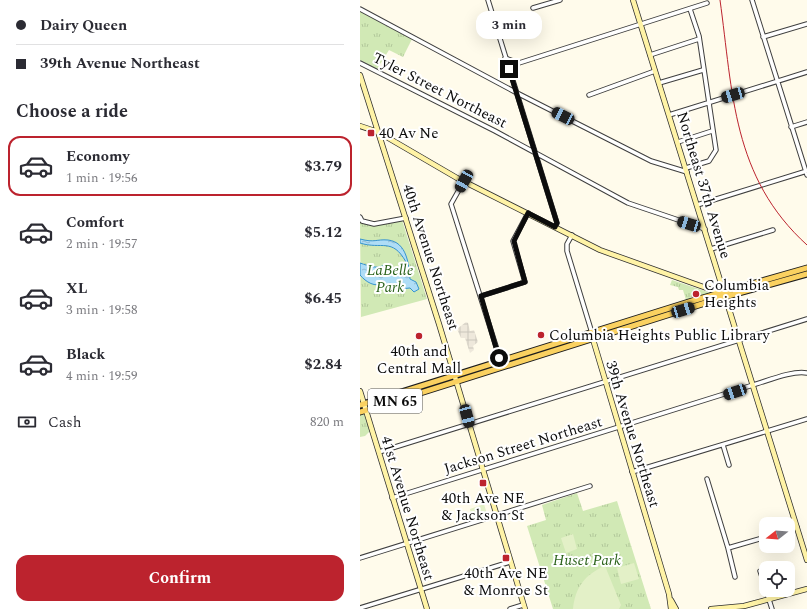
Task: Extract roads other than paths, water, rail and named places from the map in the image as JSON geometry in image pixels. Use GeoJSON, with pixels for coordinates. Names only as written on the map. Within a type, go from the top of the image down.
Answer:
{"type":"FeatureCollection","features":[{"type":"Feature","properties":{"kind":"main road","name":"MN 65"},"geometry":{"type":"LineString","coordinates":[[360,412],[672,307],[807,268]]}},
{"type":"Feature","properties":{"kind":"main road","name":"MN 65"},"geometry":{"type":"LineString","coordinates":[[501,364],[592,340],[726,297],[807,274]]}},
{"type":"Feature","properties":{"kind":"main road"},"geometry":{"type":"LineString","coordinates":[[672,314],[692,301]]}},
{"type":"Feature","properties":{"kind":"main road"},"geometry":{"type":"LineString","coordinates":[[654,320],[670,311],[672,307]]}},
{"type":"Feature","properties":{"kind":"main road","name":"MN 65"},"geometry":{"type":"LineString","coordinates":[[362,405],[456,379]]}},
{"type":"Feature","properties":{"kind":"street"},"geometry":{"type":"LineString","coordinates":[[488,0],[557,223],[555,227]]}},
{"type":"Feature","properties":{"kind":"street"},"geometry":{"type":"LineString","coordinates":[[533,8],[560,0]]}},
{"type":"Feature","properties":{"kind":"street","name":"Northeast 37th Avenue"},"geometry":{"type":"LineString","coordinates":[[633,0],[740,340],[807,560]]}},
{"type":"Feature","properties":{"kind":"street"},"geometry":{"type":"LineString","coordinates":[[697,205],[807,173],[791,127],[752,0]]}},
{"type":"Feature","properties":{"kind":"street"},"geometry":{"type":"LineString","coordinates":[[505,58],[519,62],[707,3]]}},
{"type":"Feature","properties":{"kind":"street"},"geometry":{"type":"LineString","coordinates":[[360,9],[517,93],[651,161],[686,170],[709,161],[716,150],[699,40],[690,9]]}},
{"type":"Feature","properties":{"kind":"street"},"geometry":{"type":"LineString","coordinates":[[763,37],[807,24]]}},
{"type":"Feature","properties":{"kind":"street"},"geometry":{"type":"LineString","coordinates":[[650,55],[699,40]]}},
{"type":"Feature","properties":{"kind":"street","name":"Tyler Street Northeast"},"geometry":{"type":"LineString","coordinates":[[360,62],[628,203],[705,229]]}},
{"type":"Feature","properties":{"kind":"street"},"geometry":{"type":"LineString","coordinates":[[659,83],[703,70]]}},
{"type":"Feature","properties":{"kind":"street"},"geometry":{"type":"LineString","coordinates":[[590,95],[655,71]]}},
{"type":"Feature","properties":{"kind":"street"},"geometry":{"type":"LineString","coordinates":[[669,115],[807,72]]}},
{"type":"Feature","properties":{"kind":"street","name":"40th Avenue Northeast"},"geometry":{"type":"LineString","coordinates":[[360,74],[470,424],[524,607]]}},
{"type":"Feature","properties":{"kind":"street"},"geometry":{"type":"LineString","coordinates":[[791,127],[807,122]]}},
{"type":"Feature","properties":{"kind":"street"},"geometry":{"type":"LineString","coordinates":[[360,126],[378,132],[464,181],[620,259],[712,290],[724,291]]}},
{"type":"Feature","properties":{"kind":"street"},"geometry":{"type":"LineString","coordinates":[[678,142],[712,131]]}},
{"type":"Feature","properties":{"kind":"street"},"geometry":{"type":"LineString","coordinates":[[464,181],[451,204],[501,364]]}},
{"type":"Feature","properties":{"kind":"street"},"geometry":{"type":"LineString","coordinates":[[481,296],[525,282],[514,241],[528,213]]}},
{"type":"Feature","properties":{"kind":"street"},"geometry":{"type":"LineString","coordinates":[[360,216],[362,221],[374,224],[406,218]]}},
{"type":"Feature","properties":{"kind":"street"},"geometry":{"type":"LineString","coordinates":[[711,249],[773,230]]}},
{"type":"Feature","properties":{"kind":"street","name":"39th Avenue Northeast"},"geometry":{"type":"LineString","coordinates":[[572,235],[568,242],[567,250],[592,333],[592,340],[669,594],[676,609]]}},
{"type":"Feature","properties":{"kind":"street"},"geometry":{"type":"LineString","coordinates":[[379,452],[807,319]]}},
{"type":"Feature","properties":{"kind":"street","name":"Jackson Street Northeast"},"geometry":{"type":"LineString","coordinates":[[392,498],[753,385],[793,373],[807,373]]}},
{"type":"Feature","properties":{"kind":"street","name":"41st Avenue Northeast"},"geometry":{"type":"LineString","coordinates":[[360,391],[362,405],[366,410],[427,609]]}},
{"type":"Feature","properties":{"kind":"street"},"geometry":{"type":"LineString","coordinates":[[632,472],[807,419]]}},
{"type":"Feature","properties":{"kind":"street"},"geometry":{"type":"LineString","coordinates":[[723,445],[729,465]]}},
{"type":"Feature","properties":{"kind":"street"},"geometry":{"type":"LineString","coordinates":[[706,479],[728,548],[735,577]]}},
{"type":"Feature","properties":{"kind":"street"},"geometry":{"type":"LineString","coordinates":[[360,558],[497,517],[590,486]]}},
{"type":"Feature","properties":{"kind":"street"},"geometry":{"type":"LineString","coordinates":[[728,548],[759,539]]}},
{"type":"Feature","properties":{"kind":"street"},"geometry":{"type":"LineString","coordinates":[[360,608],[510,562]]}},
{"type":"Feature","properties":{"kind":"street"},"geometry":{"type":"LineString","coordinates":[[711,609],[744,606],[807,589]]}},
{"type":"Feature","properties":{"kind":"street","name":"39th Avenue Northeast"},"geometry":{"type":"LineString","coordinates":[[669,594],[671,609]]}},
{"type":"Feature","properties":{"kind":"street"},"geometry":{"type":"LineString","coordinates":[[768,597],[772,609]]}},
{"type":"Feature","properties":{"kind":"street"},"geometry":{"type":"LineString","coordinates":[[510,609],[524,607]]}},
{"type":"Feature","properties":{"kind":"water"},"geometry":{"type":"Polygon","coordinates":[[[360,239],[369,241],[388,240],[399,245],[408,261],[410,279],[416,282],[419,289],[414,292],[410,288],[399,289],[396,286],[390,288],[384,283],[374,285],[365,280],[360,275],[360,263],[377,267],[386,264],[396,270],[404,272],[406,262],[396,249],[386,246],[360,243],[360,239]]]}},
{"type":"Feature","properties":{"kind":"railway"},"geometry":{"type":"LineString","coordinates":[[720,0],[733,100],[740,132],[750,162],[764,191],[782,219],[807,245]]}},
{"type":"Feature","properties":{"kind":"place","name":"40 Av Ne"},"geometry":{"type":"Point","coordinates":[371,133]}},
{"type":"Feature","properties":{"kind":"place","name":"Columbia Heights"},"geometry":{"type":"Point","coordinates":[696,294]}},
{"type":"Feature","properties":{"kind":"place","name":"Columbia Heights Public Library"},"geometry":{"type":"Point","coordinates":[541,335]}},
{"type":"Feature","properties":{"kind":"place","name":"40th and Central Mall"},"geometry":{"type":"Point","coordinates":[419,336]}},
{"type":"Feature","properties":{"kind":"place","name":"40th Ave NE & Jackson St"},"geometry":{"type":"Point","coordinates":[483,483]}},
{"type":"Feature","properties":{"kind":"place","name":"40th Ave NE & Monroe St"},"geometry":{"type":"Point","coordinates":[506,558]}},
{"type":"Feature","properties":{"kind":"park label","name":"LaBelle Park"},"geometry":{"type":"Point","coordinates":[390,278]}},
{"type":"Feature","properties":{"kind":"park label","name":"Huset Park"},"geometry":{"type":"Point","coordinates":[587,560]}}]}
